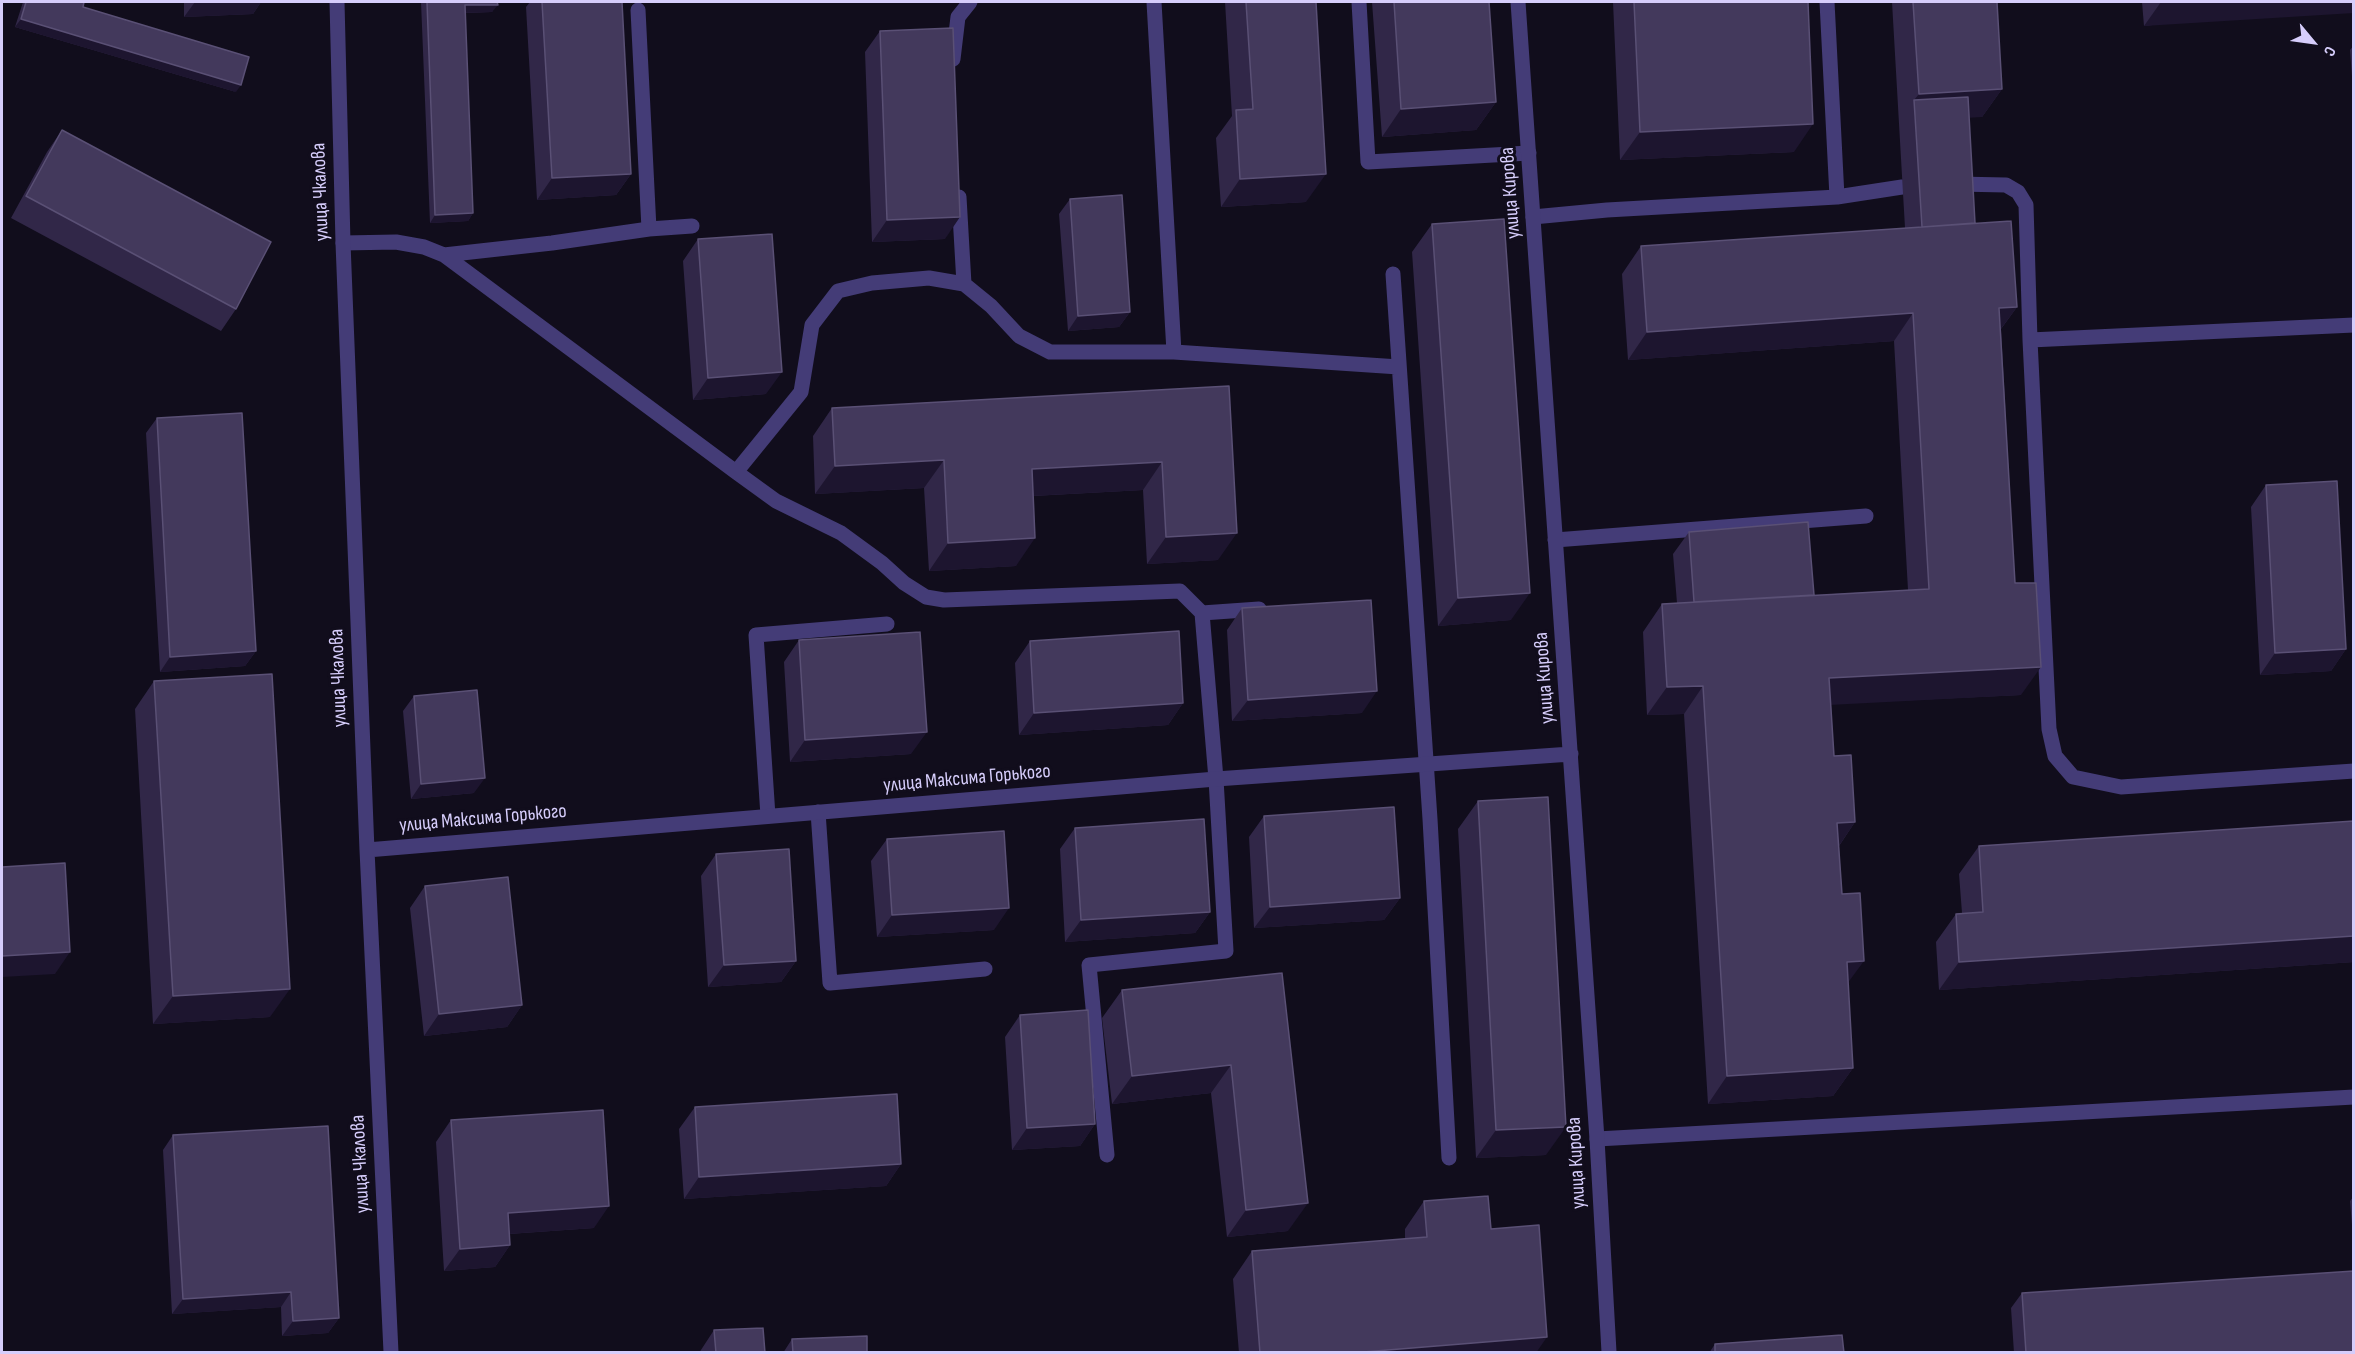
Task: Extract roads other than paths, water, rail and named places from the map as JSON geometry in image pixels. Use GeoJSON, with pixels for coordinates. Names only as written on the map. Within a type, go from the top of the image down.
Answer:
{"type":"FeatureCollection","features":[{"type":"Feature","properties":{"kind":"street","name":"улица Чкалова"},"geometry":{"type":"LineString","coordinates":[[337,2],[343,243],[367,850],[391,1353]]}},
{"type":"Feature","properties":{"kind":"street"},"geometry":{"type":"LineString","coordinates":[[953,73],[952,50],[958,17],[970,2]]}},
{"type":"Feature","properties":{"kind":"street"},"geometry":{"type":"LineString","coordinates":[[1154,2],[1174,352]]}},
{"type":"Feature","properties":{"kind":"street"},"geometry":{"type":"LineString","coordinates":[[1359,2],[1368,162],[1529,153]]}},
{"type":"Feature","properties":{"kind":"street","name":"улица Кирова"},"geometry":{"type":"LineString","coordinates":[[1518,2],[1597,1139],[1609,1353]]}},
{"type":"Feature","properties":{"kind":"street"},"geometry":{"type":"LineString","coordinates":[[1827,2],[1837,197]]}},
{"type":"Feature","properties":{"kind":"street"},"geometry":{"type":"LineString","coordinates":[[638,10],[649,229]]}},
{"type":"Feature","properties":{"kind":"street"},"geometry":{"type":"LineString","coordinates":[[958,178],[964,284]]}},
{"type":"Feature","properties":{"kind":"street"},"geometry":{"type":"LineString","coordinates":[[1957,184],[2006,185],[2018,192],[2026,205],[2030,340],[2049,729],[2055,756],[2073,777],[2121,787],[2354,771]]}},
{"type":"Feature","properties":{"kind":"street"},"geometry":{"type":"LineString","coordinates":[[1533,217],[1607,210],[1837,197],[1902,187]]}},
{"type":"Feature","properties":{"kind":"street"},"geometry":{"type":"LineString","coordinates":[[444,255],[649,229],[692,226]]}},
{"type":"Feature","properties":{"kind":"street"},"geometry":{"type":"LineString","coordinates":[[343,243],[396,242],[424,247],[444,255],[776,501],[842,533],[904,583],[926,597],[944,600],[1180,591],[1202,613],[1216,779],[1226,951],[1089,965],[1107,1155]]}},
{"type":"Feature","properties":{"kind":"street"},"geometry":{"type":"LineString","coordinates":[[1393,274],[1427,764],[1449,1158]]}},
{"type":"Feature","properties":{"kind":"street"},"geometry":{"type":"LineString","coordinates":[[736,472],[801,392],[812,325],[838,291],[872,283],[929,278],[964,284],[991,306],[1019,336],[1050,352],[1174,352],[1399,367]]}},
{"type":"Feature","properties":{"kind":"street"},"geometry":{"type":"LineString","coordinates":[[2030,340],[2354,325]]}},
{"type":"Feature","properties":{"kind":"street"},"geometry":{"type":"LineString","coordinates":[[1556,540],[1866,516]]}},
{"type":"Feature","properties":{"kind":"street"},"geometry":{"type":"LineString","coordinates":[[1202,613],[1274,608]]}},
{"type":"Feature","properties":{"kind":"street"},"geometry":{"type":"LineString","coordinates":[[768,816],[756,635],[887,624]]}},
{"type":"Feature","properties":{"kind":"street","name":"улица Максима Горького"},"geometry":{"type":"LineString","coordinates":[[367,850],[1216,779],[1571,754]]}},
{"type":"Feature","properties":{"kind":"street"},"geometry":{"type":"LineString","coordinates":[[818,812],[830,983],[984,969]]}},
{"type":"Feature","properties":{"kind":"street"},"geometry":{"type":"LineString","coordinates":[[1597,1139],[2354,1097]]}}]}
